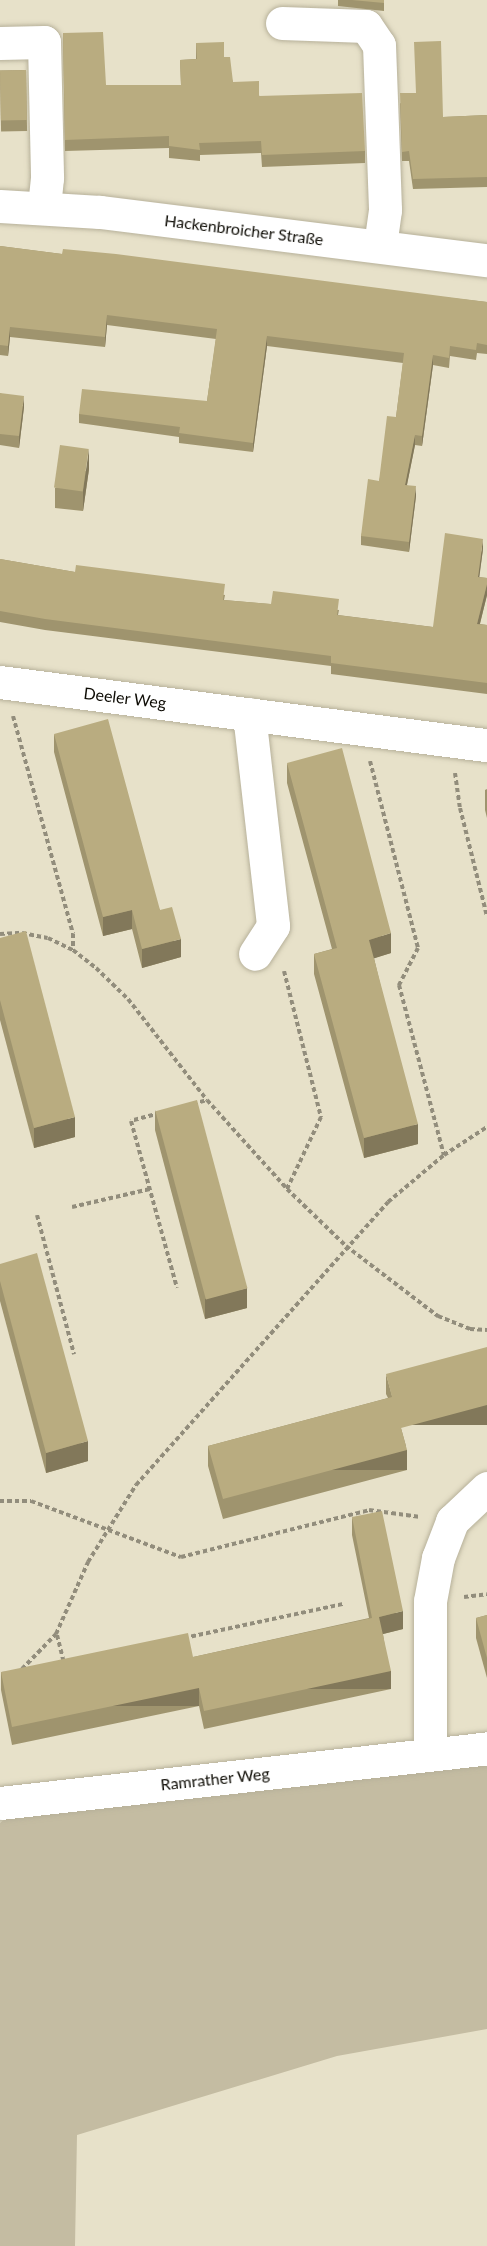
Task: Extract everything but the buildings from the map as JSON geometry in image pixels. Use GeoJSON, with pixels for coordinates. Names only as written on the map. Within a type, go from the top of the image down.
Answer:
{"type":"FeatureCollection","features":[{"type":"Feature","properties":{"kind":"street"},"geometry":{"type":"LineString","coordinates":[[282,23],[366,27],[379,45],[385,210],[380,246]]}},
{"type":"Feature","properties":{"kind":"street"},"geometry":{"type":"LineString","coordinates":[[0,43],[44,42],[48,178],[44,208]]}},
{"type":"Feature","properties":{"kind":"street","name":"Hackenbroicher Straße"},"geometry":{"type":"LineString","coordinates":[[0,206],[44,208],[487,260]]}},
{"type":"Feature","properties":{"kind":"street","name":"Deeler Weg"},"geometry":{"type":"LineString","coordinates":[[2,683],[473,743]]}},
{"type":"Feature","properties":{"kind":"street"},"geometry":{"type":"LineString","coordinates":[[249,714],[273,926],[255,954]]}},
{"type":"Feature","properties":{"kind":"street"},"geometry":{"type":"LineString","coordinates":[[430,1755],[430,1601],[438,1558],[452,1521],[487,1488]]}},
{"type":"Feature","properties":{"kind":"street","name":"Ramrather Weg"},"geometry":{"type":"LineString","coordinates":[[0,1803],[487,1748]]}},
{"type":"Feature","properties":{"kind":"path"},"geometry":{"type":"LineString","coordinates":[[2,683],[73,934],[73,950]]}},
{"type":"Feature","properties":{"kind":"path"},"geometry":{"type":"LineString","coordinates":[[362,728],[418,948],[399,985],[444,1155]]}},
{"type":"Feature","properties":{"kind":"path"},"geometry":{"type":"LineString","coordinates":[[473,743],[455,769],[460,808],[487,916]]}},
{"type":"Feature","properties":{"kind":"path"},"geometry":{"type":"LineString","coordinates":[[273,926],[321,1117],[287,1189]]}},
{"type":"Feature","properties":{"kind":"path"},"geometry":{"type":"LineString","coordinates":[[0,934],[22,933],[48,938],[73,950],[128,999],[207,1100],[287,1189],[346,1246],[438,1316],[470,1329],[487,1330]]}},
{"type":"Feature","properties":{"kind":"path"},"geometry":{"type":"LineString","coordinates":[[185,1106],[207,1100]]}},
{"type":"Feature","properties":{"kind":"path"},"geometry":{"type":"LineString","coordinates":[[164,1112],[131,1121],[177,1288]]}},
{"type":"Feature","properties":{"kind":"path"},"geometry":{"type":"LineString","coordinates":[[17,1671],[25,1668],[56,1634],[106,1530],[136,1485],[346,1246],[388,1202],[444,1155],[487,1127]]}},
{"type":"Feature","properties":{"kind":"path"},"geometry":{"type":"LineString","coordinates":[[72,1207],[150,1189]]}},
{"type":"Feature","properties":{"kind":"path"},"geometry":{"type":"LineString","coordinates":[[37,1215],[74,1354]]}},
{"type":"Feature","properties":{"kind":"path"},"geometry":{"type":"LineString","coordinates":[[0,1502],[31,1501],[181,1557],[369,1510],[452,1521]]}},
{"type":"Feature","properties":{"kind":"path"},"geometry":{"type":"LineString","coordinates":[[180,1639],[343,1604]]}},
{"type":"Feature","properties":{"kind":"path"},"geometry":{"type":"LineString","coordinates":[[56,1634],[64,1664],[76,1662]]}},
{"type":"Feature","properties":{"kind":"shaded area"},"geometry":{"type":"Polygon","coordinates":[[[487,1760],[487,2029],[337,2056],[77,2135],[75,2246],[0,2246],[0,1823],[6,1818],[487,1760]]]}}]}
